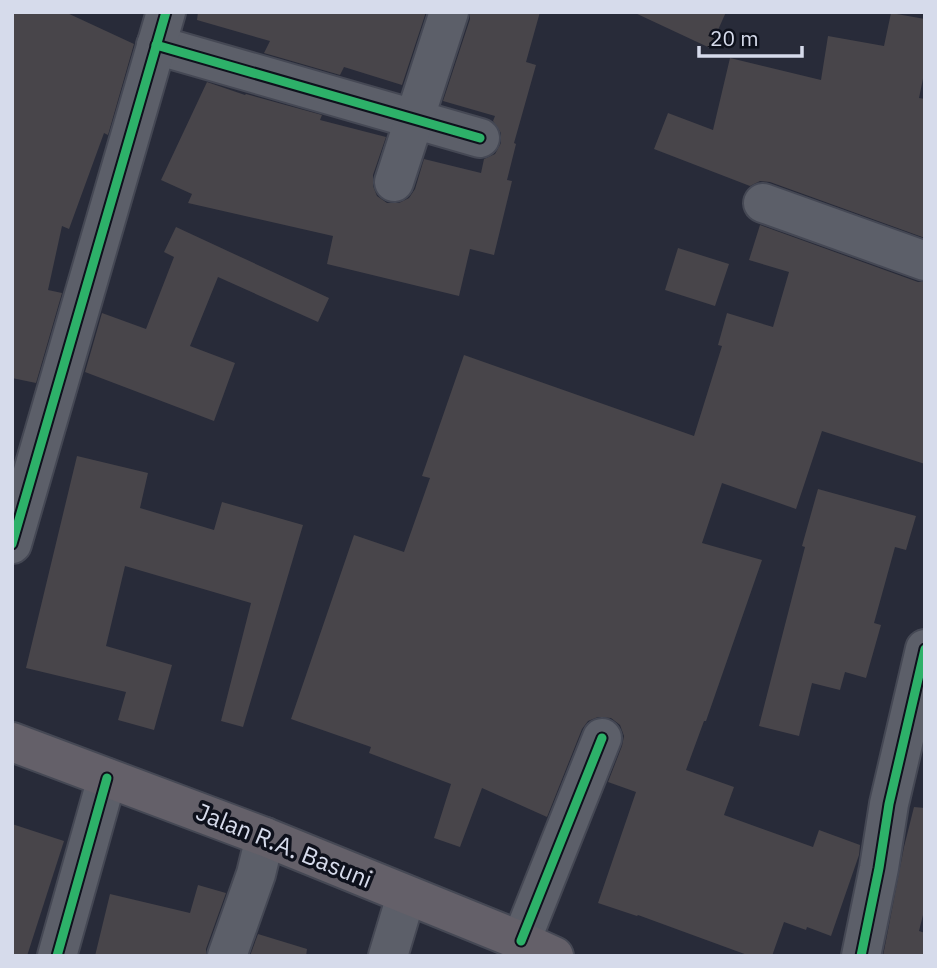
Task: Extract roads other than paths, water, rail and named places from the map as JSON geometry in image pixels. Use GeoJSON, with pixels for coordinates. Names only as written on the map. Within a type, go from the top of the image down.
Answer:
{"type":"FeatureCollection","features":[{"type":"Feature","properties":{"kind":"main road","name":"Jalan R.A. Basuni"},"geometry":{"type":"LineString","coordinates":[[12,742],[265,837],[537,948]]}},
{"type":"Feature","properties":{"kind":"street"},"geometry":{"type":"LineString","coordinates":[[394,182],[449,12]]}},
{"type":"Feature","properties":{"kind":"street"},"geometry":{"type":"LineString","coordinates":[[12,544],[161,29],[414,119],[480,138]]}},
{"type":"Feature","properties":{"kind":"street"},"geometry":{"type":"LineString","coordinates":[[763,203],[925,261]]}},
{"type":"Feature","properties":{"kind":"street"},"geometry":{"type":"LineString","coordinates":[[861,956],[889,804],[920,693],[925,649]]}},
{"type":"Feature","properties":{"kind":"street"},"geometry":{"type":"LineString","coordinates":[[537,948],[602,738]]}},
{"type":"Feature","properties":{"kind":"street"},"geometry":{"type":"LineString","coordinates":[[57,956],[107,778]]}},
{"type":"Feature","properties":{"kind":"street"},"geometry":{"type":"LineString","coordinates":[[227,956],[256,874],[265,837]]}},
{"type":"Feature","properties":{"kind":"street"},"geometry":{"type":"LineString","coordinates":[[388,956],[406,895]]}}]}
